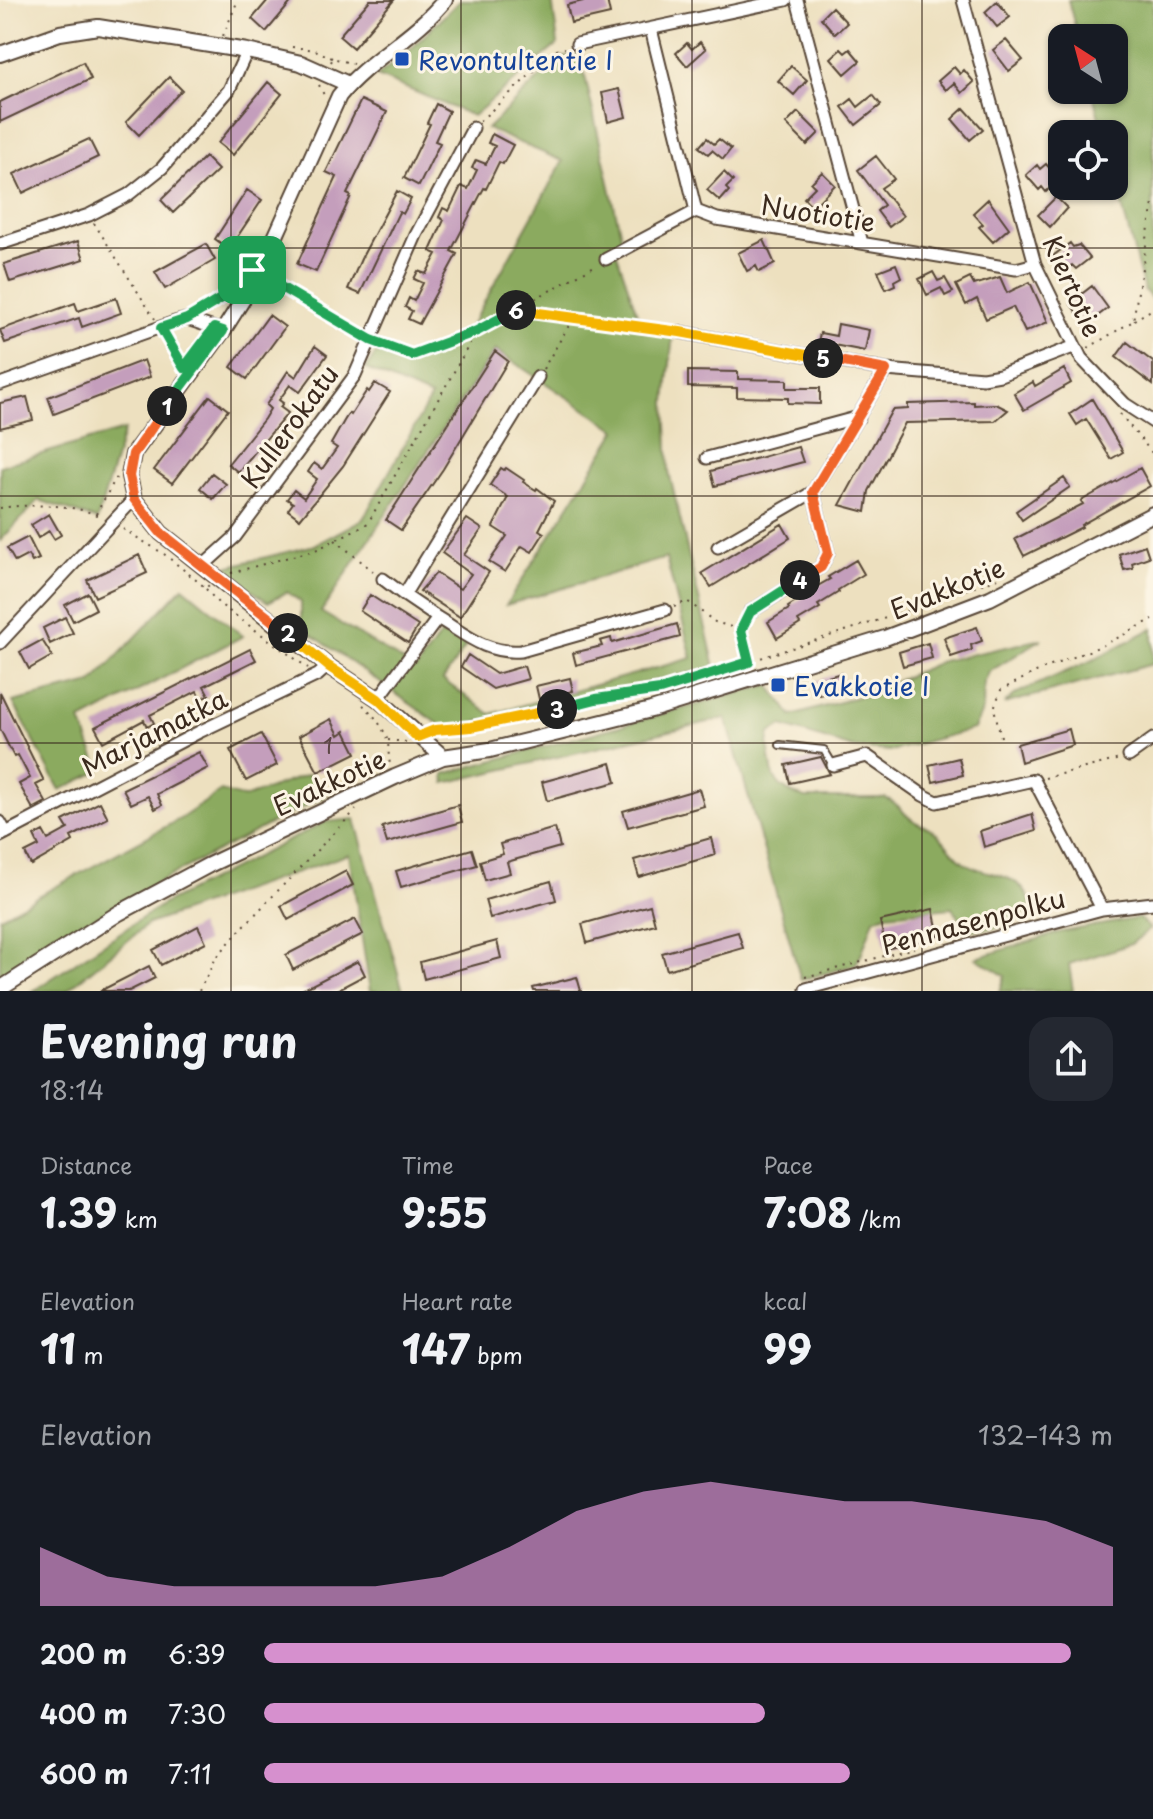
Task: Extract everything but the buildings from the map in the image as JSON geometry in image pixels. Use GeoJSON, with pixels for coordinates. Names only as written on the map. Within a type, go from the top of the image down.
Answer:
{"type":"FeatureCollection","features":[{"type":"Feature","properties":{"kind":"street"},"geometry":{"type":"LineString","coordinates":[[443,757],[378,699],[328,666],[161,533],[134,499],[129,476],[133,454],[223,331],[257,273],[332,107],[348,84],[445,0]]}},
{"type":"Feature","properties":{"kind":"street"},"geometry":{"type":"LineString","coordinates":[[577,44],[786,0]]}},
{"type":"Feature","properties":{"kind":"street"},"geometry":{"type":"LineString","coordinates":[[797,0],[862,243]]}},
{"type":"Feature","properties":{"kind":"street","name":"Kiertotie"},"geometry":{"type":"LineString","coordinates":[[963,0],[1035,264],[1076,350],[1125,404],[1153,422]]}},
{"type":"Feature","properties":{"kind":"street"},"geometry":{"type":"LineString","coordinates":[[0,54],[60,33],[98,27],[301,63],[348,84]]}},
{"type":"Feature","properties":{"kind":"street"},"geometry":{"type":"LineString","coordinates":[[606,259],[696,211],[651,29]]}},
{"type":"Feature","properties":{"kind":"street"},"geometry":{"type":"LineString","coordinates":[[0,244],[89,215],[128,195],[162,168],[229,90],[247,51]]}},
{"type":"Feature","properties":{"kind":"street","name":"Kullerokatu"},"geometry":{"type":"LineString","coordinates":[[204,565],[235,537],[355,375],[416,235],[473,128]]}},
{"type":"Feature","properties":{"kind":"street","name":"Nuotiotie"},"geometry":{"type":"LineString","coordinates":[[696,211],[717,219],[1016,269],[1035,264]]}},
{"type":"Feature","properties":{"kind":"street"},"geometry":{"type":"LineString","coordinates":[[0,384],[187,319],[223,331]]}},
{"type":"Feature","properties":{"kind":"street"},"geometry":{"type":"LineString","coordinates":[[680,332],[886,370],[983,378],[1076,350]]}},
{"type":"Feature","properties":{"kind":"street"},"geometry":{"type":"LineString","coordinates":[[718,547],[813,492],[886,370]]}},
{"type":"Feature","properties":{"kind":"street"},"geometry":{"type":"LineString","coordinates":[[404,595],[538,377]]}},
{"type":"Feature","properties":{"kind":"street"},"geometry":{"type":"LineString","coordinates":[[707,458],[859,417]]}},
{"type":"Feature","properties":{"kind":"street"},"geometry":{"type":"LineString","coordinates":[[750,612],[821,567],[828,553],[813,492]]}},
{"type":"Feature","properties":{"kind":"street"},"geometry":{"type":"LineString","coordinates":[[0,643],[134,499]]}},
{"type":"Feature","properties":{"kind":"street","name":"Evakkotie"},"geometry":{"type":"LineString","coordinates":[[0,989],[119,913],[209,865],[443,757],[490,750],[651,710],[885,638],[1001,593],[1153,514]]}},
{"type":"Feature","properties":{"kind":"street"},"geometry":{"type":"LineString","coordinates":[[383,579],[438,618],[488,648],[503,653],[521,651],[665,610]]}},
{"type":"Feature","properties":{"kind":"street"},"geometry":{"type":"LineString","coordinates":[[378,699],[438,618]]}},
{"type":"Feature","properties":{"kind":"street","name":"Marjamatka"},"geometry":{"type":"LineString","coordinates":[[2,831],[318,675],[328,666]]}},
{"type":"Feature","properties":{"kind":"street"},"geometry":{"type":"LineString","coordinates":[[1129,756],[1153,739]]}},
{"type":"Feature","properties":{"kind":"street"},"geometry":{"type":"LineString","coordinates":[[833,765],[867,756],[937,802],[1034,780],[1102,909]]}},
{"type":"Feature","properties":{"kind":"street","name":"Pennasenpolku"},"geometry":{"type":"LineString","coordinates":[[806,989],[1102,909],[1153,903]]}},
{"type":"Feature","properties":{"kind":"lane"},"geometry":{"type":"LineString","coordinates":[[780,745],[824,750],[833,765]]}},
{"type":"Feature","properties":{"kind":"path"},"geometry":{"type":"LineString","coordinates":[[218,46],[238,0]]}},
{"type":"Feature","properties":{"kind":"path"},"geometry":{"type":"LineString","coordinates":[[473,128],[557,50],[577,44]]}},
{"type":"Feature","properties":{"kind":"path"},"geometry":{"type":"LineString","coordinates":[[324,104],[325,97],[318,85],[333,58],[353,64],[363,63]]}},
{"type":"Feature","properties":{"kind":"path"},"geometry":{"type":"LineString","coordinates":[[1133,321],[1153,204]]}},
{"type":"Feature","properties":{"kind":"path"},"geometry":{"type":"LineString","coordinates":[[89,215],[184,368]]}},
{"type":"Feature","properties":{"kind":"path"},"geometry":{"type":"LineString","coordinates":[[257,273],[371,340],[412,355],[477,331],[606,259]]}},
{"type":"Feature","properties":{"kind":"path"},"geometry":{"type":"LineString","coordinates":[[187,319],[242,286],[235,297]]}},
{"type":"Feature","properties":{"kind":"path"},"geometry":{"type":"LineString","coordinates":[[1076,350],[1153,309]]}},
{"type":"Feature","properties":{"kind":"path"},"geometry":{"type":"LineString","coordinates":[[514,310],[680,332]]}},
{"type":"Feature","properties":{"kind":"path"},"geometry":{"type":"LineString","coordinates":[[538,377],[574,317]]}},
{"type":"Feature","properties":{"kind":"path"},"geometry":{"type":"LineString","coordinates":[[318,549],[368,523],[477,331]]}},
{"type":"Feature","properties":{"kind":"path"},"geometry":{"type":"LineString","coordinates":[[96,514],[120,471]]}},
{"type":"Feature","properties":{"kind":"path"},"geometry":{"type":"LineString","coordinates":[[335,540],[383,579]]}},
{"type":"Feature","properties":{"kind":"path"},"geometry":{"type":"LineString","coordinates":[[388,740],[402,743],[435,730],[471,727],[596,699],[660,690],[889,617],[1011,574]]}},
{"type":"Feature","properties":{"kind":"path"},"geometry":{"type":"LineString","coordinates":[[665,610],[687,601],[715,622],[741,630]]}},
{"type":"Feature","properties":{"kind":"path"},"geometry":{"type":"LineString","coordinates":[[749,662],[741,630],[750,612]]}},
{"type":"Feature","properties":{"kind":"path"},"geometry":{"type":"LineString","coordinates":[[1001,737],[994,708],[1001,690],[1036,672],[1106,644],[1153,619]]}},
{"type":"Feature","properties":{"kind":"path"},"geometry":{"type":"LineString","coordinates":[[1034,780],[1129,756]]}},
{"type":"Feature","properties":{"kind":"path"},"geometry":{"type":"LineString","coordinates":[[199,991],[216,958],[240,930],[361,805]]}},
{"type":"Feature","properties":{"kind":"green space"},"geometry":{"type":"Polygon","coordinates":[[[460,0],[552,0],[558,44],[473,116],[377,76],[410,50],[460,0]]]}},
{"type":"Feature","properties":{"kind":"green space"},"geometry":{"type":"Polygon","coordinates":[[[1068,0],[1153,0],[1153,300],[1144,290],[1121,200],[1128,200],[1128,120],[1100,120],[1096,104],[1128,104],[1128,24],[1074,24],[1068,0]]]}},
{"type":"Feature","properties":{"kind":"green space"},"geometry":{"type":"Polygon","coordinates":[[[580,54],[622,240],[616,251],[643,331],[673,335],[666,402],[669,472],[715,667],[446,729],[301,627],[301,602],[287,592],[268,602],[222,568],[315,545],[363,519],[431,397],[366,369],[376,353],[413,359],[463,340],[563,161],[487,129],[561,57],[580,54]],[[495,350],[321,612],[416,669],[441,634],[466,646],[443,680],[491,714],[692,658],[666,558],[506,605],[617,430],[495,350]]]}},
{"type":"Feature","properties":{"kind":"green space"},"geometry":{"type":"Polygon","coordinates":[[[124,430],[97,520],[39,500],[0,541],[0,466],[124,430]]]}},
{"type":"Feature","properties":{"kind":"green space"},"geometry":{"type":"Polygon","coordinates":[[[183,587],[243,636],[81,721],[100,771],[60,790],[13,702],[92,683],[183,587]]]}},
{"type":"Feature","properties":{"kind":"green space"},"geometry":{"type":"Polygon","coordinates":[[[1153,628],[1153,664],[1004,704],[1017,693],[1095,659],[1153,628]]]}},
{"type":"Feature","properties":{"kind":"green space"},"geometry":{"type":"Polygon","coordinates":[[[1042,639],[989,672],[984,683],[983,709],[974,729],[891,751],[853,748],[782,726],[770,733],[768,745],[773,776],[793,794],[805,798],[890,800],[914,821],[932,830],[965,863],[1019,885],[1031,903],[1012,923],[985,929],[966,930],[952,908],[886,914],[874,919],[855,965],[801,980],[726,718],[445,783],[444,774],[769,685],[792,716],[867,694],[942,661],[1042,639]]]}},
{"type":"Feature","properties":{"kind":"green space"},"geometry":{"type":"Polygon","coordinates":[[[309,774],[326,796],[119,904],[0,979],[0,917],[180,819],[221,791],[244,798],[309,774]]]}},
{"type":"Feature","properties":{"kind":"green space"},"geometry":{"type":"Polygon","coordinates":[[[355,819],[403,991],[370,991],[349,854],[148,924],[66,991],[33,991],[163,904],[325,822],[355,819]]]}},
{"type":"Feature","properties":{"kind":"green space"},"geometry":{"type":"Polygon","coordinates":[[[1139,918],[1150,929],[1131,944],[1069,964],[1073,991],[1000,991],[1005,976],[976,958],[1061,932],[1139,918]]]}},
{"type":"Feature","properties":{"kind":"place","name":"Revontultentie I"},"geometry":{"type":"Point","coordinates":[402,59]}},
{"type":"Feature","properties":{"kind":"place","name":"Evakkotie I"},"geometry":{"type":"Point","coordinates":[778,685]}},
{"type":"Feature","properties":{"kind":"route"},"geometry":{"type":"LineString","coordinates":[[252,270],[371,340],[412,355],[477,331],[514,310],[680,332],[886,370],[813,492],[828,553],[821,567],[750,612],[741,630],[749,662],[660,690],[596,699],[471,727],[435,730],[417,737],[378,699],[328,666],[161,533],[134,499],[129,476],[133,454],[223,331],[214,328],[184,368],[161,328],[187,319],[242,286],[252,270]]}}]}
